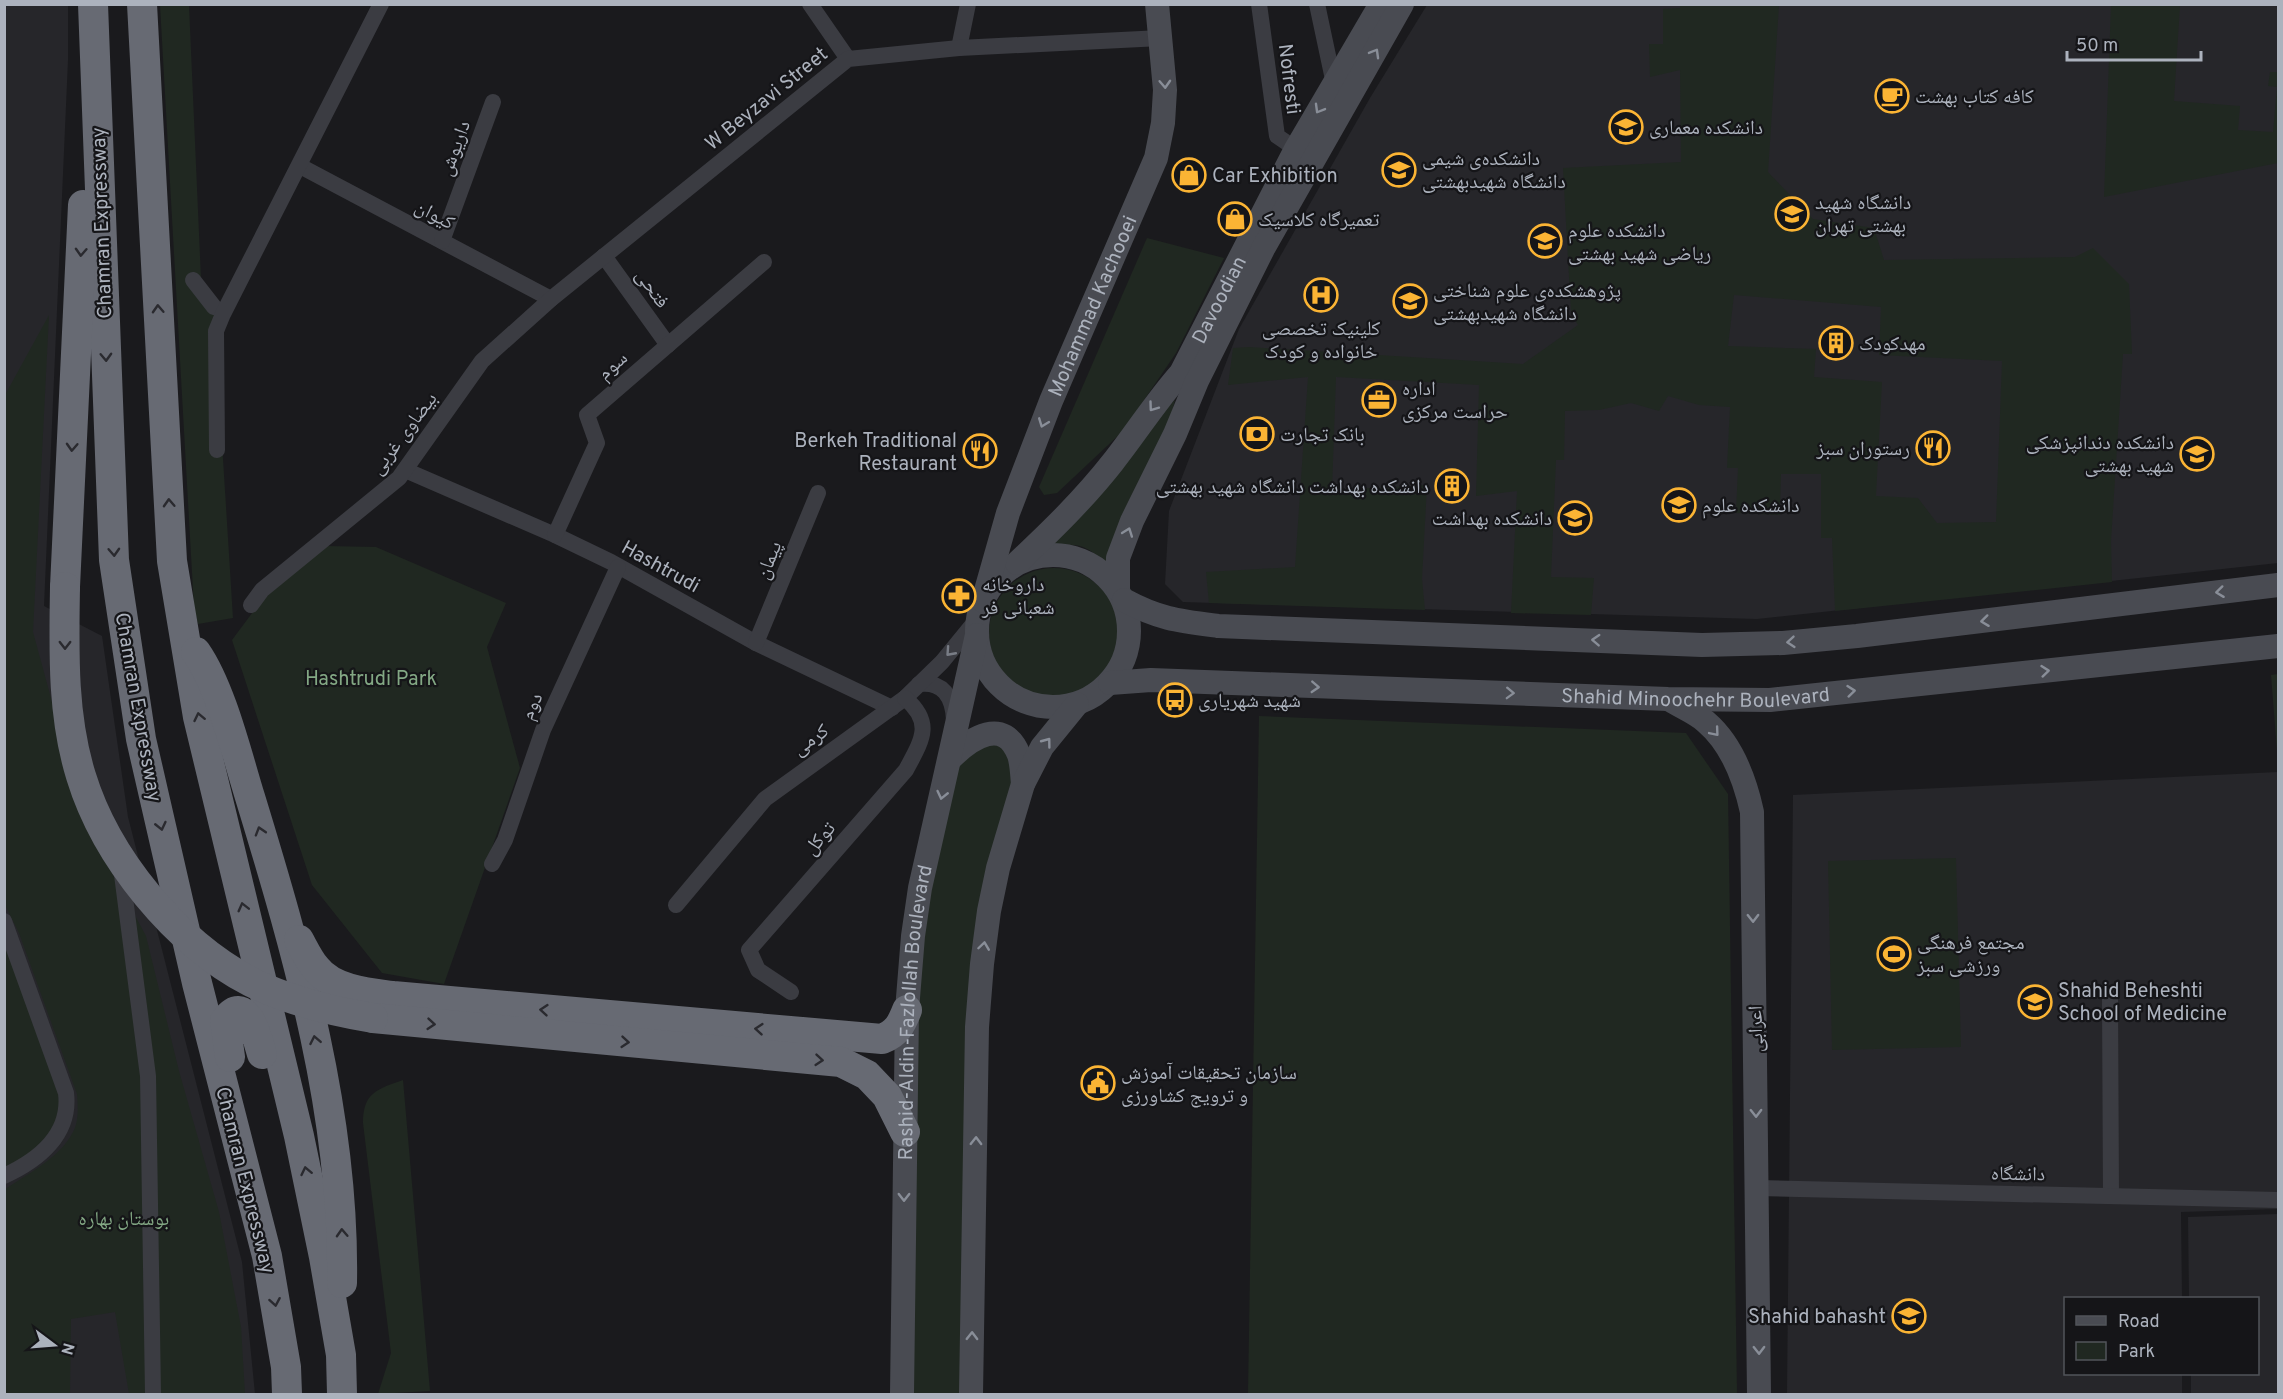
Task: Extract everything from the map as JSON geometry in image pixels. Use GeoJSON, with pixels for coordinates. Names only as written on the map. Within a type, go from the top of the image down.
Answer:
{"type":"FeatureCollection","features":[{"type":"Feature","properties":{"kind":"highway"},"geometry":{"type":"LineString","coordinates":[[92,4],[65,587],[65,678],[73,742],[81,776],[106,836],[132,876],[180,929],[208,953],[238,974],[275,993],[328,1009],[373,1018],[841,1062],[867,1075],[887,1096],[904,1132]]}},
{"type":"Feature","properties":{"kind":"highway","name":"Chamran Expressway"},"geometry":{"type":"LineString","coordinates":[[92,4],[114,560],[141,739],[197,983],[267,1256],[286,1367],[287,1395]]}},
{"type":"Feature","properties":{"kind":"highway"},"geometry":{"type":"LineString","coordinates":[[142,4],[172,561],[206,752],[299,1136],[341,1354]]}},
{"type":"Feature","properties":{"kind":"highway"},"geometry":{"type":"LineString","coordinates":[[183,633],[200,658],[215,690],[236,752],[285,916],[312,1028],[335,1143],[343,1236],[342,1395]]}},
{"type":"Feature","properties":{"kind":"highway"},"geometry":{"type":"LineString","coordinates":[[285,916],[316,969],[327,978],[356,990],[378,994],[882,1039],[893,1035],[907,1010]]}},
{"type":"Feature","properties":{"kind":"highway"},"geometry":{"type":"LineString","coordinates":[[241,1158],[233,1073],[225,1028],[225,1020],[230,1014],[244,1013],[253,1024],[265,1064],[299,1136]]}},
{"type":"Feature","properties":{"kind":"main road","name":"Mohammad Kachooei"},"geometry":{"type":"LineString","coordinates":[[979,618],[1008,513],[1047,412],[1156,158],[1163,123],[1165,90],[1157,4]]}},
{"type":"Feature","properties":{"kind":"main road","name":"Davoodian"},"geometry":{"type":"LineString","coordinates":[[1121,595],[1118,558],[1132,521],[1175,434],[1189,377],[1296,149],[1381,4]]}},
{"type":"Feature","properties":{"kind":"main road","name":"Davoodian"},"geometry":{"type":"LineString","coordinates":[[1017,563],[1072,511],[1113,462],[1163,393],[1189,377],[1402,4]]}},
{"type":"Feature","properties":{"kind":"main road"},"geometry":{"type":"LineString","coordinates":[[1121,595],[1130,621],[1129,644],[1122,665],[1110,683],[1095,696],[1077,705],[1054,708],[1031,705],[1010,695],[993,679],[981,658],[979,618],[997,580],[1017,563],[1038,556],[1061,554],[1083,560],[1103,572],[1121,595],[1146,612],[1170,620],[1218,626],[1702,645],[1783,643],[1857,636],[2278,585]]}},
{"type":"Feature","properties":{"kind":"main road","name":"Rashid-Aldin-Fazlollah Boulevard"},"geometry":{"type":"LineString","coordinates":[[903,1395],[904,1132],[907,1010],[913,936],[920,888],[953,747],[979,618]]}},
{"type":"Feature","properties":{"kind":"main road","name":"Shahid Minoochehr Boulevard"},"geometry":{"type":"LineString","coordinates":[[1110,683],[1151,680],[1668,699],[1770,700],[2278,646]]}},
{"type":"Feature","properties":{"kind":"main road","name":"اعرابی"},"geometry":{"type":"LineString","coordinates":[[1668,699],[1706,722],[1729,749],[1745,782],[1752,813],[1759,1395]]}},
{"type":"Feature","properties":{"kind":"main road"},"geometry":{"type":"LineString","coordinates":[[971,1395],[977,1039],[982,964],[998,868],[1023,784],[1042,747],[1077,705]]}},
{"type":"Feature","properties":{"kind":"main road"},"geometry":{"type":"LineString","coordinates":[[953,747],[984,734],[998,734],[1011,741],[1020,756],[1023,784]]}},
{"type":"Feature","properties":{"kind":"street"},"geometry":{"type":"LineString","coordinates":[[217,450],[216,331],[219,310],[300,166],[381,4]]}},
{"type":"Feature","properties":{"kind":"street"},"geometry":{"type":"LineString","coordinates":[[810,4],[848,60]]}},
{"type":"Feature","properties":{"kind":"street"},"geometry":{"type":"LineString","coordinates":[[959,48],[968,4]]}},
{"type":"Feature","properties":{"kind":"street","name":"Nofresti"},"geometry":{"type":"LineString","coordinates":[[1259,4],[1277,136],[1296,149]]}},
{"type":"Feature","properties":{"kind":"street"},"geometry":{"type":"LineString","coordinates":[[1317,4],[1334,84]]}},
{"type":"Feature","properties":{"kind":"street","name":"W Beyzavi Street"},"geometry":{"type":"LineString","coordinates":[[551,299],[848,60],[959,48],[1161,38]]}},
{"type":"Feature","properties":{"kind":"street","name":"داریوش"},"geometry":{"type":"LineString","coordinates":[[442,241],[493,102]]}},
{"type":"Feature","properties":{"kind":"street","name":"کیوان"},"geometry":{"type":"LineString","coordinates":[[300,166],[551,299]]}},
{"type":"Feature","properties":{"kind":"street","name":"فتحی"},"geometry":{"type":"LineString","coordinates":[[604,256],[668,345]]}},
{"type":"Feature","properties":{"kind":"street","name":"سوم"},"geometry":{"type":"LineString","coordinates":[[555,536],[597,443],[587,415],[764,262]]}},
{"type":"Feature","properties":{"kind":"street"},"geometry":{"type":"LineString","coordinates":[[193,280],[219,310]]}},
{"type":"Feature","properties":{"kind":"street","name":"بیضاوی غربی"},"geometry":{"type":"LineString","coordinates":[[251,605],[262,590],[389,488],[405,470],[476,367],[551,299]]}},
{"type":"Feature","properties":{"kind":"street","name":"Hashtrudi"},"geometry":{"type":"LineString","coordinates":[[405,470],[555,536],[618,567],[756,644],[898,703]]}},
{"type":"Feature","properties":{"kind":"street","name":"پیمان"},"geometry":{"type":"LineString","coordinates":[[756,644],[818,493]]}},
{"type":"Feature","properties":{"kind":"street","name":"دوم"},"geometry":{"type":"LineString","coordinates":[[492,864],[505,840],[543,730],[618,567]]}},
{"type":"Feature","properties":{"kind":"street","name":"کرمی"},"geometry":{"type":"LineString","coordinates":[[676,905],[765,799],[898,703],[919,684],[979,618]]}},
{"type":"Feature","properties":{"kind":"street"},"geometry":{"type":"LineString","coordinates":[[919,684],[930,682],[942,688],[951,699],[953,747]]}},
{"type":"Feature","properties":{"kind":"street","name":"توکل"},"geometry":{"type":"LineString","coordinates":[[791,992],[758,970],[749,950],[906,770],[920,744],[923,723],[918,709],[898,703]]}},
{"type":"Feature","properties":{"kind":"street"},"geometry":{"type":"LineString","coordinates":[[115,819],[148,1076],[153,1395]]}},
{"type":"Feature","properties":{"kind":"street"},"geometry":{"type":"LineString","coordinates":[[4,921],[66,1093],[68,1106],[62,1127],[51,1144],[42,1153],[4,1176]]}},
{"type":"Feature","properties":{"kind":"street"},"geometry":{"type":"LineString","coordinates":[[2110,998],[2111,1196]]}},
{"type":"Feature","properties":{"kind":"street","name":"دانشگاه"},"geometry":{"type":"LineString","coordinates":[[1757,1188],[2278,1200]]}},
{"type":"Feature","properties":{"kind":"shaded area","name":"بوستان بهاره"},"geometry":{"type":"Polygon","coordinates":[[[68,4],[68,60],[44,606],[102,636],[128,817],[242,1262],[255,1394],[5,1394],[4,5],[68,4]]]}},
{"type":"Feature","properties":{"kind":"shaded area","name":"دانشگاه شهید بهشتی تهران"},"geometry":{"type":"Polygon","coordinates":[[[1427,5],[2278,5],[2278,563],[1757,619],[1183,602],[1165,584],[1169,511],[1239,329],[1370,98],[1427,5]]]}},
{"type":"Feature","properties":{"kind":"shaded area","name":"Shahid Beheshti School of Medicine"},"geometry":{"type":"Polygon","coordinates":[[[2278,772],[2278,1209],[2181,1212],[2182,1297],[2064,1297],[2064,1375],[2182,1375],[2182,1394],[1787,1394],[1793,795],[2278,772]]]}},
{"type":"Feature","properties":{"kind":"shaded area"},"geometry":{"type":"Polygon","coordinates":[[[2278,1214],[2278,1394],[2191,1394],[2191,1375],[2259,1375],[2259,1297],[2189,1297],[2188,1217],[2278,1214]]]}},
{"type":"Feature","properties":{"kind":"green space"},"geometry":{"type":"Polygon","coordinates":[[[1680,4],[1779,5],[1768,172],[1813,219],[1874,228],[1884,260],[2075,257],[2093,248],[2129,284],[2132,354],[2123,354],[2111,541],[2112,582],[1835,611],[1832,538],[1821,538],[1821,474],[1781,474],[1780,515],[1736,513],[1738,468],[1727,468],[1730,407],[1699,405],[1668,396],[1659,411],[1631,403],[1599,410],[1565,411],[1564,460],[1556,460],[1551,577],[1594,578],[1591,615],[1511,613],[1517,491],[1476,496],[1479,385],[1336,377],[1332,490],[1427,485],[1422,579],[1425,610],[1209,603],[1206,572],[1295,567],[1308,377],[1228,385],[1233,348],[1249,347],[1523,364],[1578,325],[1571,313],[1563,168],[1681,162],[1680,70],[1650,77],[1649,44],[1663,44],[1663,9],[1680,8],[1680,4]],[[1734,295],[1728,346],[1816,349],[1814,377],[1882,382],[1876,496],[1918,498],[1937,523],[1996,522],[2002,361],[1879,355],[1881,307],[1734,295]]]}},
{"type":"Feature","properties":{"kind":"green space"},"geometry":{"type":"Polygon","coordinates":[[[160,5],[189,5],[201,279],[214,315],[233,618],[198,624],[194,608],[160,5]]]}},
{"type":"Feature","properties":{"kind":"green space"},"geometry":{"type":"Polygon","coordinates":[[[2111,5],[2180,5],[2174,101],[2240,106],[2238,130],[2273,132],[2277,87],[2268,86],[2270,72],[2278,72],[2278,163],[2104,197],[2111,5]]]}},
{"type":"Feature","properties":{"kind":"green space"},"geometry":{"type":"Polygon","coordinates":[[[1147,238],[1224,258],[1176,353],[1123,431],[1057,493],[1044,495],[1039,487],[1147,238]]]}},
{"type":"Feature","properties":{"kind":"green space","name":"بوستان بهاره"},"geometry":{"type":"Polygon","coordinates":[[[49,315],[33,632],[85,823],[146,936],[179,1071],[219,1212],[241,1327],[245,1394],[129,1394],[115,1312],[71,1319],[70,1394],[5,1394],[4,1190],[52,1158],[60,1150],[73,1132],[78,1114],[77,1094],[19,933],[4,903],[5,395],[49,315]]]}},
{"type":"Feature","properties":{"kind":"green space"},"geometry":{"type":"Polygon","coordinates":[[[1175,400],[1167,433],[1107,565],[1092,552],[1080,546],[1046,546],[1156,418],[1175,400]]]}},
{"type":"Feature","properties":{"kind":"green space","name":"Hashtrudi Park"},"geometry":{"type":"Polygon","coordinates":[[[326,546],[376,547],[506,603],[487,647],[520,768],[444,984],[382,973],[312,885],[232,640],[261,601],[326,546]]]}},
{"type":"Feature","properties":{"kind":"green space"},"geometry":{"type":"Polygon","coordinates":[[[1054,568],[1079,573],[1100,587],[1114,608],[1119,633],[1114,658],[1100,679],[1079,693],[1054,698],[1029,693],[1008,679],[994,658],[989,633],[994,608],[1008,587],[1029,573],[1054,568]]]}},
{"type":"Feature","properties":{"kind":"green space"},"geometry":{"type":"Polygon","coordinates":[[[2278,674],[2278,764],[2271,675],[2278,674]]]}},
{"type":"Feature","properties":{"kind":"green space"},"geometry":{"type":"Polygon","coordinates":[[[1259,716],[1686,733],[1728,794],[1737,1394],[1248,1394],[1259,716]]]}},
{"type":"Feature","properties":{"kind":"green space"},"geometry":{"type":"Polygon","coordinates":[[[998,743],[1012,754],[1016,783],[994,855],[966,1394],[908,1394],[912,1081],[926,901],[957,765],[985,744],[998,743]]]}},
{"type":"Feature","properties":{"kind":"green space","name":"مجتمع فرهنگی ورزشی سبز"},"geometry":{"type":"Polygon","coordinates":[[[1956,858],[1961,1047],[1832,1050],[1828,861],[1956,858]]]}},
{"type":"Feature","properties":{"kind":"green space"},"geometry":{"type":"Polygon","coordinates":[[[4,938],[61,1099],[63,1114],[43,1149],[4,1169],[4,938]]]}},
{"type":"Feature","properties":{"kind":"green space"},"geometry":{"type":"Polygon","coordinates":[[[403,1080],[430,1391],[378,1394],[391,1353],[363,1123],[366,1105],[373,1094],[403,1080]]]}},
{"type":"Feature","properties":{"kind":"place","name":"کافه کتاب بهشت"},"geometry":{"type":"Point","coordinates":[1892,96]}},
{"type":"Feature","properties":{"kind":"place","name":"دانشکده معماری"},"geometry":{"type":"Point","coordinates":[1626,127]}},
{"type":"Feature","properties":{"kind":"place","name":"دانشکده‌ی شیمی دانشگاه شهیدبهشتی"},"geometry":{"type":"Point","coordinates":[1399,170]}},
{"type":"Feature","properties":{"kind":"place","name":"Car Exhibition"},"geometry":{"type":"Point","coordinates":[1189,175]}},
{"type":"Feature","properties":{"kind":"place","name":"دانشگاه شهید بهشتی تهران"},"geometry":{"type":"Point","coordinates":[1792,214]}},
{"type":"Feature","properties":{"kind":"place","name":"تعمیرگاه کلاسیک"},"geometry":{"type":"Point","coordinates":[1235,219]}},
{"type":"Feature","properties":{"kind":"place","name":"دانشکده علوم ریاضی شهید بهشتی"},"geometry":{"type":"Point","coordinates":[1545,241]}},
{"type":"Feature","properties":{"kind":"place","name":"کلینیک تخصصی خانواده و کودک"},"geometry":{"type":"Point","coordinates":[1321,295]}},
{"type":"Feature","properties":{"kind":"place","name":"پژوهشکده‌ی علوم شناختی دانشگاه شهیدبهشتی"},"geometry":{"type":"Point","coordinates":[1410,301]}},
{"type":"Feature","properties":{"kind":"place","name":"مهدکودک"},"geometry":{"type":"Point","coordinates":[1836,343]}},
{"type":"Feature","properties":{"kind":"place","name":"اداره حراست مرکزی"},"geometry":{"type":"Point","coordinates":[1379,400]}},
{"type":"Feature","properties":{"kind":"place","name":"بانک تجارت"},"geometry":{"type":"Point","coordinates":[1257,434]}},
{"type":"Feature","properties":{"kind":"place","name":"رستوران سبز"},"geometry":{"type":"Point","coordinates":[1933,448]}},
{"type":"Feature","properties":{"kind":"place","name":"Berkeh Traditional Restaurant"},"geometry":{"type":"Point","coordinates":[980,451]}},
{"type":"Feature","properties":{"kind":"place","name":"دانشکده دندانپزشکی شهید بهشتی"},"geometry":{"type":"Point","coordinates":[2197,454]}},
{"type":"Feature","properties":{"kind":"place","name":"دانشکده بهداشت دانشگاه شهید بهشتی"},"geometry":{"type":"Point","coordinates":[1452,486]}},
{"type":"Feature","properties":{"kind":"place","name":"دانشکده علوم"},"geometry":{"type":"Point","coordinates":[1679,505]}},
{"type":"Feature","properties":{"kind":"place","name":"دانشکده بهداشت"},"geometry":{"type":"Point","coordinates":[1575,518]}},
{"type":"Feature","properties":{"kind":"place","name":"داروخانه شعبانی فر"},"geometry":{"type":"Point","coordinates":[959,596]}},
{"type":"Feature","properties":{"kind":"place","name":"شهید شهریاری"},"geometry":{"type":"Point","coordinates":[1175,700]}},
{"type":"Feature","properties":{"kind":"place","name":"مجتمع فرهنگی ورزشی سبز"},"geometry":{"type":"Point","coordinates":[1894,954]}},
{"type":"Feature","properties":{"kind":"place","name":"Shahid Beheshti School of Medicine"},"geometry":{"type":"Point","coordinates":[2035,1002]}},
{"type":"Feature","properties":{"kind":"place","name":"سازمان تحقیقات آموزش و ترویج کشاورزی"},"geometry":{"type":"Point","coordinates":[1098,1083]}},
{"type":"Feature","properties":{"kind":"place","name":"Shahid bahasht"},"geometry":{"type":"Point","coordinates":[1909,1316]}}]}
